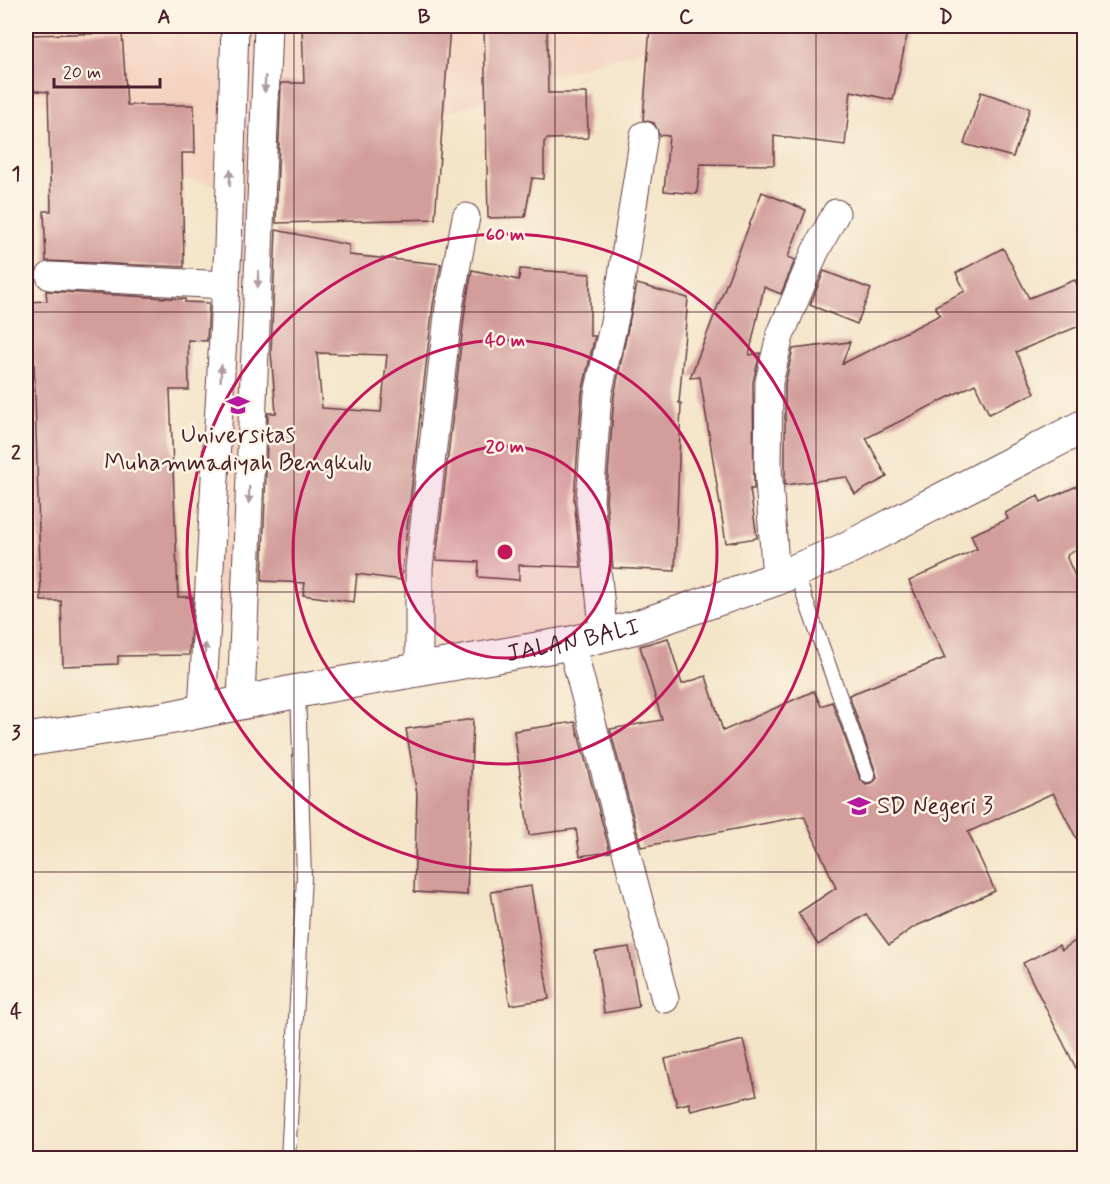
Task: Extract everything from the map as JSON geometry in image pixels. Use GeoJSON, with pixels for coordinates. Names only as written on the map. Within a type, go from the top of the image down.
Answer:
{"type":"FeatureCollection","features":[{"type":"Feature","properties":{"kind":"street"},"geometry":{"type":"LineString","coordinates":[[202,710],[226,285],[235,26]]}},
{"type":"Feature","properties":{"kind":"street"},"geometry":{"type":"LineString","coordinates":[[241,701],[268,26]]}},
{"type":"Feature","properties":{"kind":"street"},"geometry":{"type":"LineString","coordinates":[[604,636],[590,500],[597,394],[616,313],[644,135]]}},
{"type":"Feature","properties":{"kind":"street"},"geometry":{"type":"LineString","coordinates":[[785,574],[768,467],[769,382],[780,336],[815,252],[836,213]]}},
{"type":"Feature","properties":{"kind":"street"},"geometry":{"type":"LineString","coordinates":[[419,671],[419,568],[449,307],[466,217]]}},
{"type":"Feature","properties":{"kind":"street"},"geometry":{"type":"LineString","coordinates":[[50,276],[226,285]]}},
{"type":"Feature","properties":{"kind":"street","name":"JALAN BALI"},"geometry":{"type":"LineString","coordinates":[[26,740],[604,636],[785,574],[844,550],[1084,426]]}},
{"type":"Feature","properties":{"kind":"street"},"geometry":{"type":"LineString","coordinates":[[571,643],[665,999]]}},
{"type":"Feature","properties":{"kind":"lane"},"geometry":{"type":"LineString","coordinates":[[785,574],[868,776]]}},
{"type":"Feature","properties":{"kind":"lane"},"geometry":{"type":"LineString","coordinates":[[288,1158],[304,877],[298,690]]}},
{"type":"Feature","properties":{"kind":"shaded area","name":"Universitas Muhammadiyah Bengkulu"},"geometry":{"type":"Polygon","coordinates":[[[26,26],[962,26],[943,35],[766,36],[666,43],[550,76],[400,130],[271,147],[249,623],[204,625],[229,187],[131,170],[129,125],[26,101],[26,26]]]}},
{"type":"Feature","properties":{"kind":"building"},"geometry":{"type":"Polygon","coordinates":[[[302,26],[450,26],[435,219],[276,223],[281,83],[304,83],[302,26]]]}},
{"type":"Feature","properties":{"kind":"building"},"geometry":{"type":"Polygon","coordinates":[[[484,26],[547,26],[548,93],[587,93],[588,138],[547,139],[544,142],[544,179],[532,178],[525,217],[488,218],[484,26]]]}},
{"type":"Feature","properties":{"kind":"building"},"geometry":{"type":"Polygon","coordinates":[[[650,26],[909,26],[893,100],[851,91],[845,145],[774,136],[774,165],[700,164],[697,194],[664,191],[669,136],[659,135],[654,123],[643,120],[650,26]]]}},
{"type":"Feature","properties":{"kind":"building"},"geometry":{"type":"Polygon","coordinates":[[[122,33],[127,105],[194,105],[195,153],[182,153],[184,267],[46,261],[44,211],[51,211],[48,92],[26,90],[26,35],[122,33]]]}},
{"type":"Feature","properties":{"kind":"building"},"geometry":{"type":"Polygon","coordinates":[[[981,92],[1030,108],[1013,157],[964,144],[981,92]]]}},
{"type":"Feature","properties":{"kind":"building"},"geometry":{"type":"Polygon","coordinates":[[[762,192],[806,210],[788,257],[795,260],[781,294],[764,287],[749,355],[760,353],[753,382],[754,489],[750,489],[757,538],[726,543],[700,377],[690,378],[762,192]]]}},
{"type":"Feature","properties":{"kind":"building"},"geometry":{"type":"Polygon","coordinates":[[[276,230],[349,245],[349,255],[441,264],[433,305],[401,580],[357,574],[354,602],[303,595],[305,583],[262,581],[268,413],[276,413],[271,352],[276,230]],[[317,353],[322,408],[381,412],[387,355],[317,353]]]}},
{"type":"Feature","properties":{"kind":"building"},"geometry":{"type":"Polygon","coordinates":[[[1003,248],[1029,298],[1075,280],[1084,303],[1084,324],[1016,352],[1035,393],[989,414],[975,384],[866,438],[887,477],[855,494],[846,477],[785,485],[785,384],[793,349],[850,342],[842,364],[940,315],[935,306],[965,291],[956,273],[1003,248]]]}},
{"type":"Feature","properties":{"kind":"building"},"geometry":{"type":"Polygon","coordinates":[[[520,269],[590,274],[590,336],[595,336],[582,393],[574,499],[581,567],[519,565],[519,580],[478,577],[479,562],[436,560],[465,309],[472,270],[519,280],[520,269]]]}},
{"type":"Feature","properties":{"kind":"building"},"geometry":{"type":"Polygon","coordinates":[[[824,271],[871,289],[857,324],[810,305],[824,271]]]}},
{"type":"Feature","properties":{"kind":"building"},"geometry":{"type":"Polygon","coordinates":[[[637,284],[688,298],[679,403],[681,403],[675,571],[613,568],[606,500],[614,396],[637,284]]]}},
{"type":"Feature","properties":{"kind":"building"},"geometry":{"type":"Polygon","coordinates":[[[46,291],[185,299],[185,302],[209,303],[207,341],[188,340],[189,390],[170,390],[178,597],[193,597],[189,655],[118,656],[118,664],[63,666],[61,601],[41,601],[34,361],[26,361],[26,302],[47,301],[46,291]]]}},
{"type":"Feature","properties":{"kind":"building"},"geometry":{"type":"Polygon","coordinates":[[[1084,483],[1084,547],[1068,554],[1067,558],[1084,597],[1084,853],[1053,793],[968,832],[995,891],[914,927],[889,945],[866,914],[818,945],[798,913],[836,888],[804,816],[641,847],[610,729],[662,720],[640,646],[668,638],[682,684],[706,676],[723,731],[814,691],[821,706],[832,702],[860,779],[866,785],[872,784],[877,778],[876,773],[849,695],[945,658],[909,581],[977,549],[971,535],[1008,519],[1005,513],[1038,496],[1041,502],[1084,483]]]}},
{"type":"Feature","properties":{"kind":"building"},"geometry":{"type":"Polygon","coordinates":[[[473,719],[467,895],[414,892],[417,794],[406,729],[473,719]]]}},
{"type":"Feature","properties":{"kind":"building"},"geometry":{"type":"Polygon","coordinates":[[[575,722],[610,852],[580,856],[576,829],[529,835],[514,731],[575,722]]]}},
{"type":"Feature","properties":{"kind":"building"},"geometry":{"type":"Polygon","coordinates":[[[531,886],[549,999],[510,1005],[491,892],[531,886]]]}},
{"type":"Feature","properties":{"kind":"building"},"geometry":{"type":"Polygon","coordinates":[[[1084,935],[1084,1084],[1023,963],[1059,945],[1062,950],[1084,935]]]}},
{"type":"Feature","properties":{"kind":"building"},"geometry":{"type":"Polygon","coordinates":[[[629,947],[639,1007],[604,1013],[595,952],[629,947]]]}},
{"type":"Feature","properties":{"kind":"building"},"geometry":{"type":"Polygon","coordinates":[[[743,1040],[757,1095],[691,1111],[689,1103],[677,1106],[665,1059],[743,1040]]]}},
{"type":"Feature","properties":{"kind":"place","name":"Universitas Muhammadiyah Bengkulu"},"geometry":{"type":"Point","coordinates":[238,405]}},
{"type":"Feature","properties":{"kind":"place","name":"SD Negeri 3"},"geometry":{"type":"Point","coordinates":[859,806]}}]}
